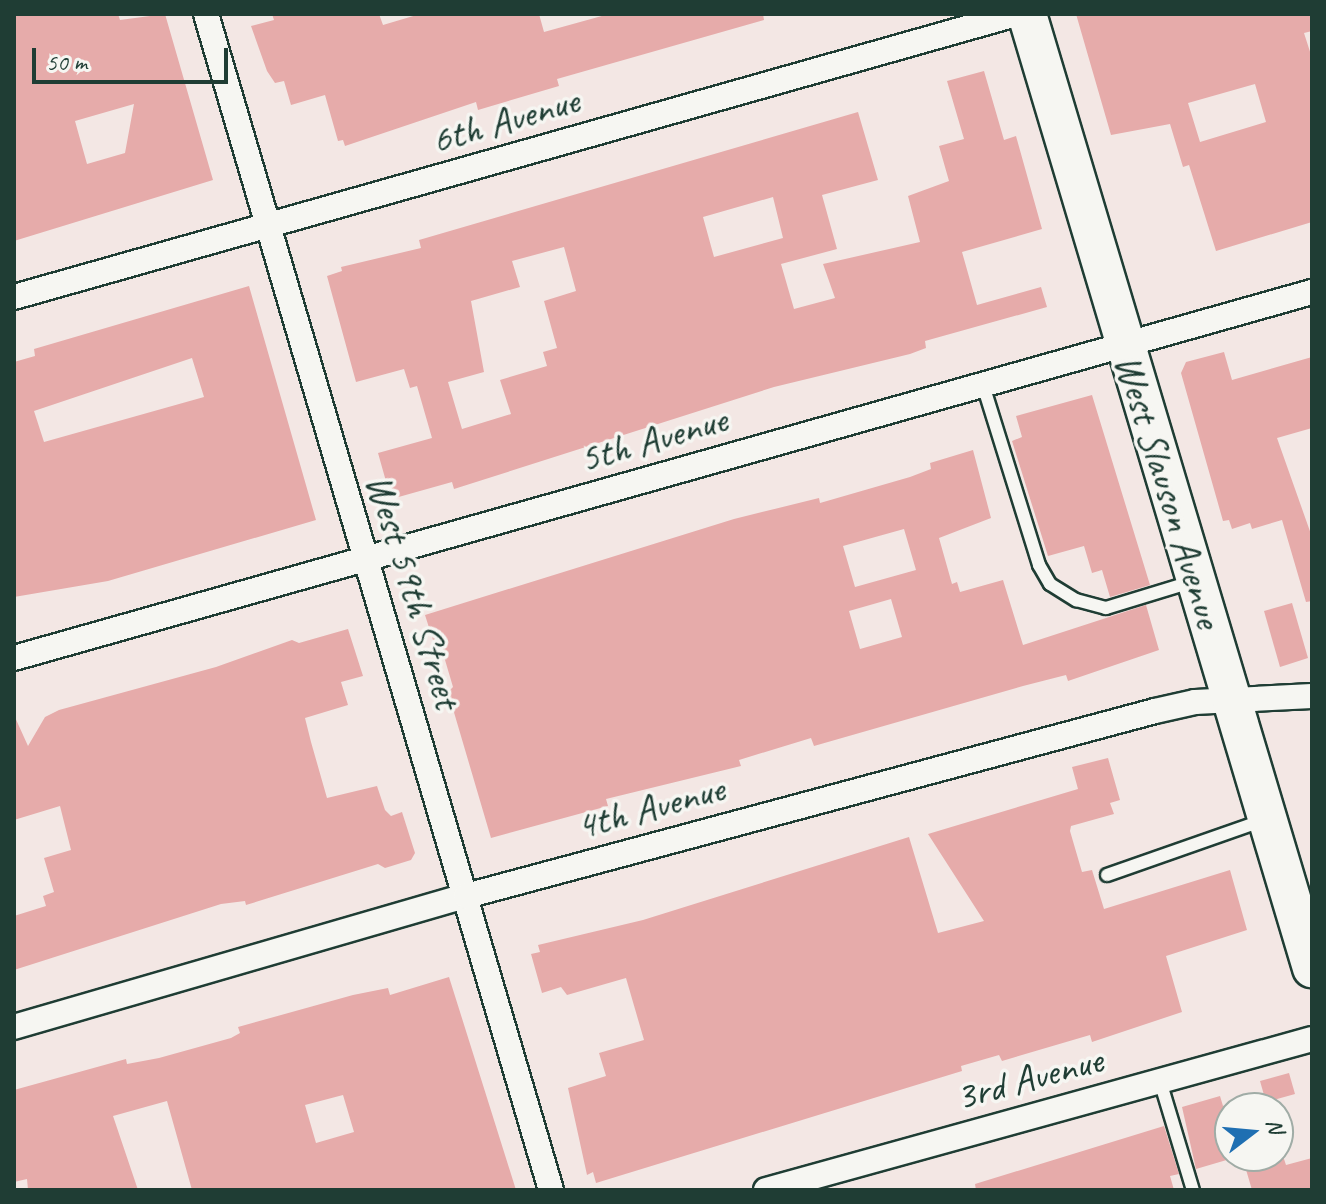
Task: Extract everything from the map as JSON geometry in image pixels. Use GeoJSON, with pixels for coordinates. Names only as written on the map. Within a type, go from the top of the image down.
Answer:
{"type":"FeatureCollection","features":[{"type":"Feature","properties":{"kind":"main road","name":"West Slauson Avenue"},"geometry":{"type":"LineString","coordinates":[[1027,14],[1312,968]]}},
{"type":"Feature","properties":{"kind":"street","name":"West 59th Street"},"geometry":{"type":"LineString","coordinates":[[206,14],[551,1190]]}},
{"type":"Feature","properties":{"kind":"street","name":"6th Avenue"},"geometry":{"type":"LineString","coordinates":[[14,297],[1016,14]]}},
{"type":"Feature","properties":{"kind":"street","name":"5th Avenue"},"geometry":{"type":"LineString","coordinates":[[14,658],[1312,292]]}},
{"type":"Feature","properties":{"kind":"street","name":"4th Avenue"},"geometry":{"type":"LineString","coordinates":[[14,1027],[466,896],[1155,711],[1195,702],[1312,696]]}},
{"type":"Feature","properties":{"kind":"street","name":"3rd Avenue"},"geometry":{"type":"LineString","coordinates":[[766,1190],[1312,1039]]}},
{"type":"Feature","properties":{"kind":"lane"},"geometry":{"type":"LineString","coordinates":[[983,385],[1041,573],[1050,584],[1076,600],[1106,608],[1196,581]]}},
{"type":"Feature","properties":{"kind":"lane"},"geometry":{"type":"LineString","coordinates":[[1107,875],[1267,819]]}},
{"type":"Feature","properties":{"kind":"lane"},"geometry":{"type":"LineString","coordinates":[[1160,1081],[1193,1190]]}},
{"type":"Feature","properties":{"kind":"building"},"geometry":{"type":"Polygon","coordinates":[[[14,14],[118,14],[120,20],[165,14],[213,180],[14,241],[14,14]],[[134,104],[75,121],[87,164],[125,153],[134,104]]]}},
{"type":"Feature","properties":{"kind":"building"},"geometry":{"type":"Polygon","coordinates":[[[272,14],[379,14],[383,25],[420,14],[539,14],[544,32],[609,14],[763,14],[764,20],[557,79],[559,86],[478,110],[476,102],[345,146],[343,140],[338,141],[325,95],[291,105],[284,81],[275,83],[267,71],[251,26],[274,20],[272,14]]]}},
{"type":"Feature","properties":{"kind":"building"},"geometry":{"type":"Polygon","coordinates":[[[1076,14],[1312,14],[1312,31],[1304,33],[1312,58],[1312,222],[1216,251],[1189,165],[1183,167],[1170,124],[1111,135],[1076,14]],[[1255,84],[1188,103],[1200,142],[1266,122],[1255,84]]]}},
{"type":"Feature","properties":{"kind":"building"},"geometry":{"type":"Polygon","coordinates":[[[984,71],[1004,140],[1016,136],[1042,229],[962,252],[977,305],[1041,287],[1047,307],[925,341],[926,348],[910,354],[774,387],[454,489],[452,482],[395,498],[389,492],[378,453],[432,438],[417,386],[410,388],[404,369],[356,382],[327,276],[342,271],[341,267],[421,248],[419,240],[858,112],[878,180],[822,195],[837,249],[781,264],[794,309],[835,298],[823,264],[920,242],[908,196],[949,181],[939,146],[964,139],[947,81],[984,71]],[[773,197],[703,217],[714,257],[783,238],[773,197]],[[564,247],[512,261],[520,287],[471,301],[484,372],[448,382],[462,429],[511,414],[500,380],[547,366],[543,352],[557,348],[544,301],[576,291],[564,247]]]}},
{"type":"Feature","properties":{"kind":"building"},"geometry":{"type":"Polygon","coordinates":[[[249,286],[316,520],[108,581],[14,597],[14,362],[35,356],[34,349],[249,286]],[[192,358],[34,411],[44,442],[204,397],[192,358]]]}},
{"type":"Feature","properties":{"kind":"building"},"geometry":{"type":"Polygon","coordinates":[[[1224,352],[1232,380],[1312,357],[1312,428],[1277,438],[1312,537],[1312,601],[1306,602],[1282,520],[1252,529],[1250,523],[1232,529],[1229,520],[1223,521],[1181,373],[1186,362],[1224,352]]]}},
{"type":"Feature","properties":{"kind":"building"},"geometry":{"type":"Polygon","coordinates":[[[1092,395],[1150,585],[1110,597],[1102,570],[1092,573],[1084,546],[1048,556],[1012,441],[1022,437],[1016,416],[1092,395]]]}},
{"type":"Feature","properties":{"kind":"building"},"geometry":{"type":"Polygon","coordinates":[[[973,450],[991,518],[939,538],[952,584],[957,582],[960,592],[1003,580],[1023,645],[1146,605],[1159,650],[1068,681],[1066,675],[1023,686],[814,746],[811,738],[739,760],[741,766],[606,799],[608,806],[491,838],[448,692],[453,687],[440,643],[433,640],[425,615],[734,519],[819,498],[820,503],[910,477],[931,469],[930,463],[973,450]],[[904,529],[843,546],[855,587],[916,570],[904,529]],[[891,599],[849,611],[860,649],[902,637],[891,599]]]}},
{"type":"Feature","properties":{"kind":"building"},"geometry":{"type":"Polygon","coordinates":[[[1292,603],[1308,658],[1280,667],[1264,611],[1292,603]]]}},
{"type":"Feature","properties":{"kind":"building"},"geometry":{"type":"Polygon","coordinates":[[[348,629],[363,676],[341,682],[348,705],[305,718],[311,742],[327,798],[377,786],[385,810],[391,816],[402,812],[415,853],[411,860],[385,868],[378,864],[246,905],[245,901],[221,904],[14,970],[14,916],[46,906],[43,896],[54,892],[44,858],[71,850],[60,806],[14,820],[14,715],[28,746],[45,717],[59,710],[216,667],[292,640],[299,643],[348,629]]]}},
{"type":"Feature","properties":{"kind":"building"},"geometry":{"type":"Polygon","coordinates":[[[1108,758],[1120,800],[1110,803],[1114,814],[1071,826],[1070,831],[1082,872],[1092,870],[1104,909],[1230,870],[1247,930],[1166,956],[1182,1012],[1092,1042],[1090,1035],[1002,1061],[999,1055],[961,1066],[962,1071],[596,1183],[593,1172],[587,1175],[568,1088],[606,1076],[599,1053],[644,1040],[626,978],[567,995],[561,987],[542,993],[531,954],[540,952],[538,945],[643,920],[909,837],[938,933],[984,921],[928,834],[1078,789],[1072,767],[1108,758]]]}},
{"type":"Feature","properties":{"kind":"building"},"geometry":{"type":"Polygon","coordinates":[[[449,977],[516,1190],[192,1190],[167,1101],[113,1116],[138,1190],[28,1190],[27,1179],[14,1182],[14,1090],[126,1059],[127,1064],[159,1058],[231,1038],[240,1033],[238,1027],[353,995],[388,988],[390,995],[449,977]],[[343,1095],[305,1105],[316,1143],[354,1132],[343,1095]]]}},
{"type":"Feature","properties":{"kind":"building"},"geometry":{"type":"Polygon","coordinates":[[[1289,1073],[1295,1094],[1263,1092],[1260,1081],[1289,1073]]]}},
{"type":"Feature","properties":{"kind":"building"},"geometry":{"type":"Polygon","coordinates":[[[1214,1098],[1214,1164],[1196,1169],[1182,1107],[1214,1098]]]}},
{"type":"Feature","properties":{"kind":"building"},"geometry":{"type":"Polygon","coordinates":[[[1164,1126],[1179,1174],[1170,1176],[1174,1190],[976,1190],[975,1184],[1164,1126]]]}},
{"type":"Feature","properties":{"kind":"building"},"geometry":{"type":"Polygon","coordinates":[[[1312,1158],[1312,1190],[1252,1190],[1247,1172],[1294,1172],[1294,1163],[1312,1158]]]}}]}
